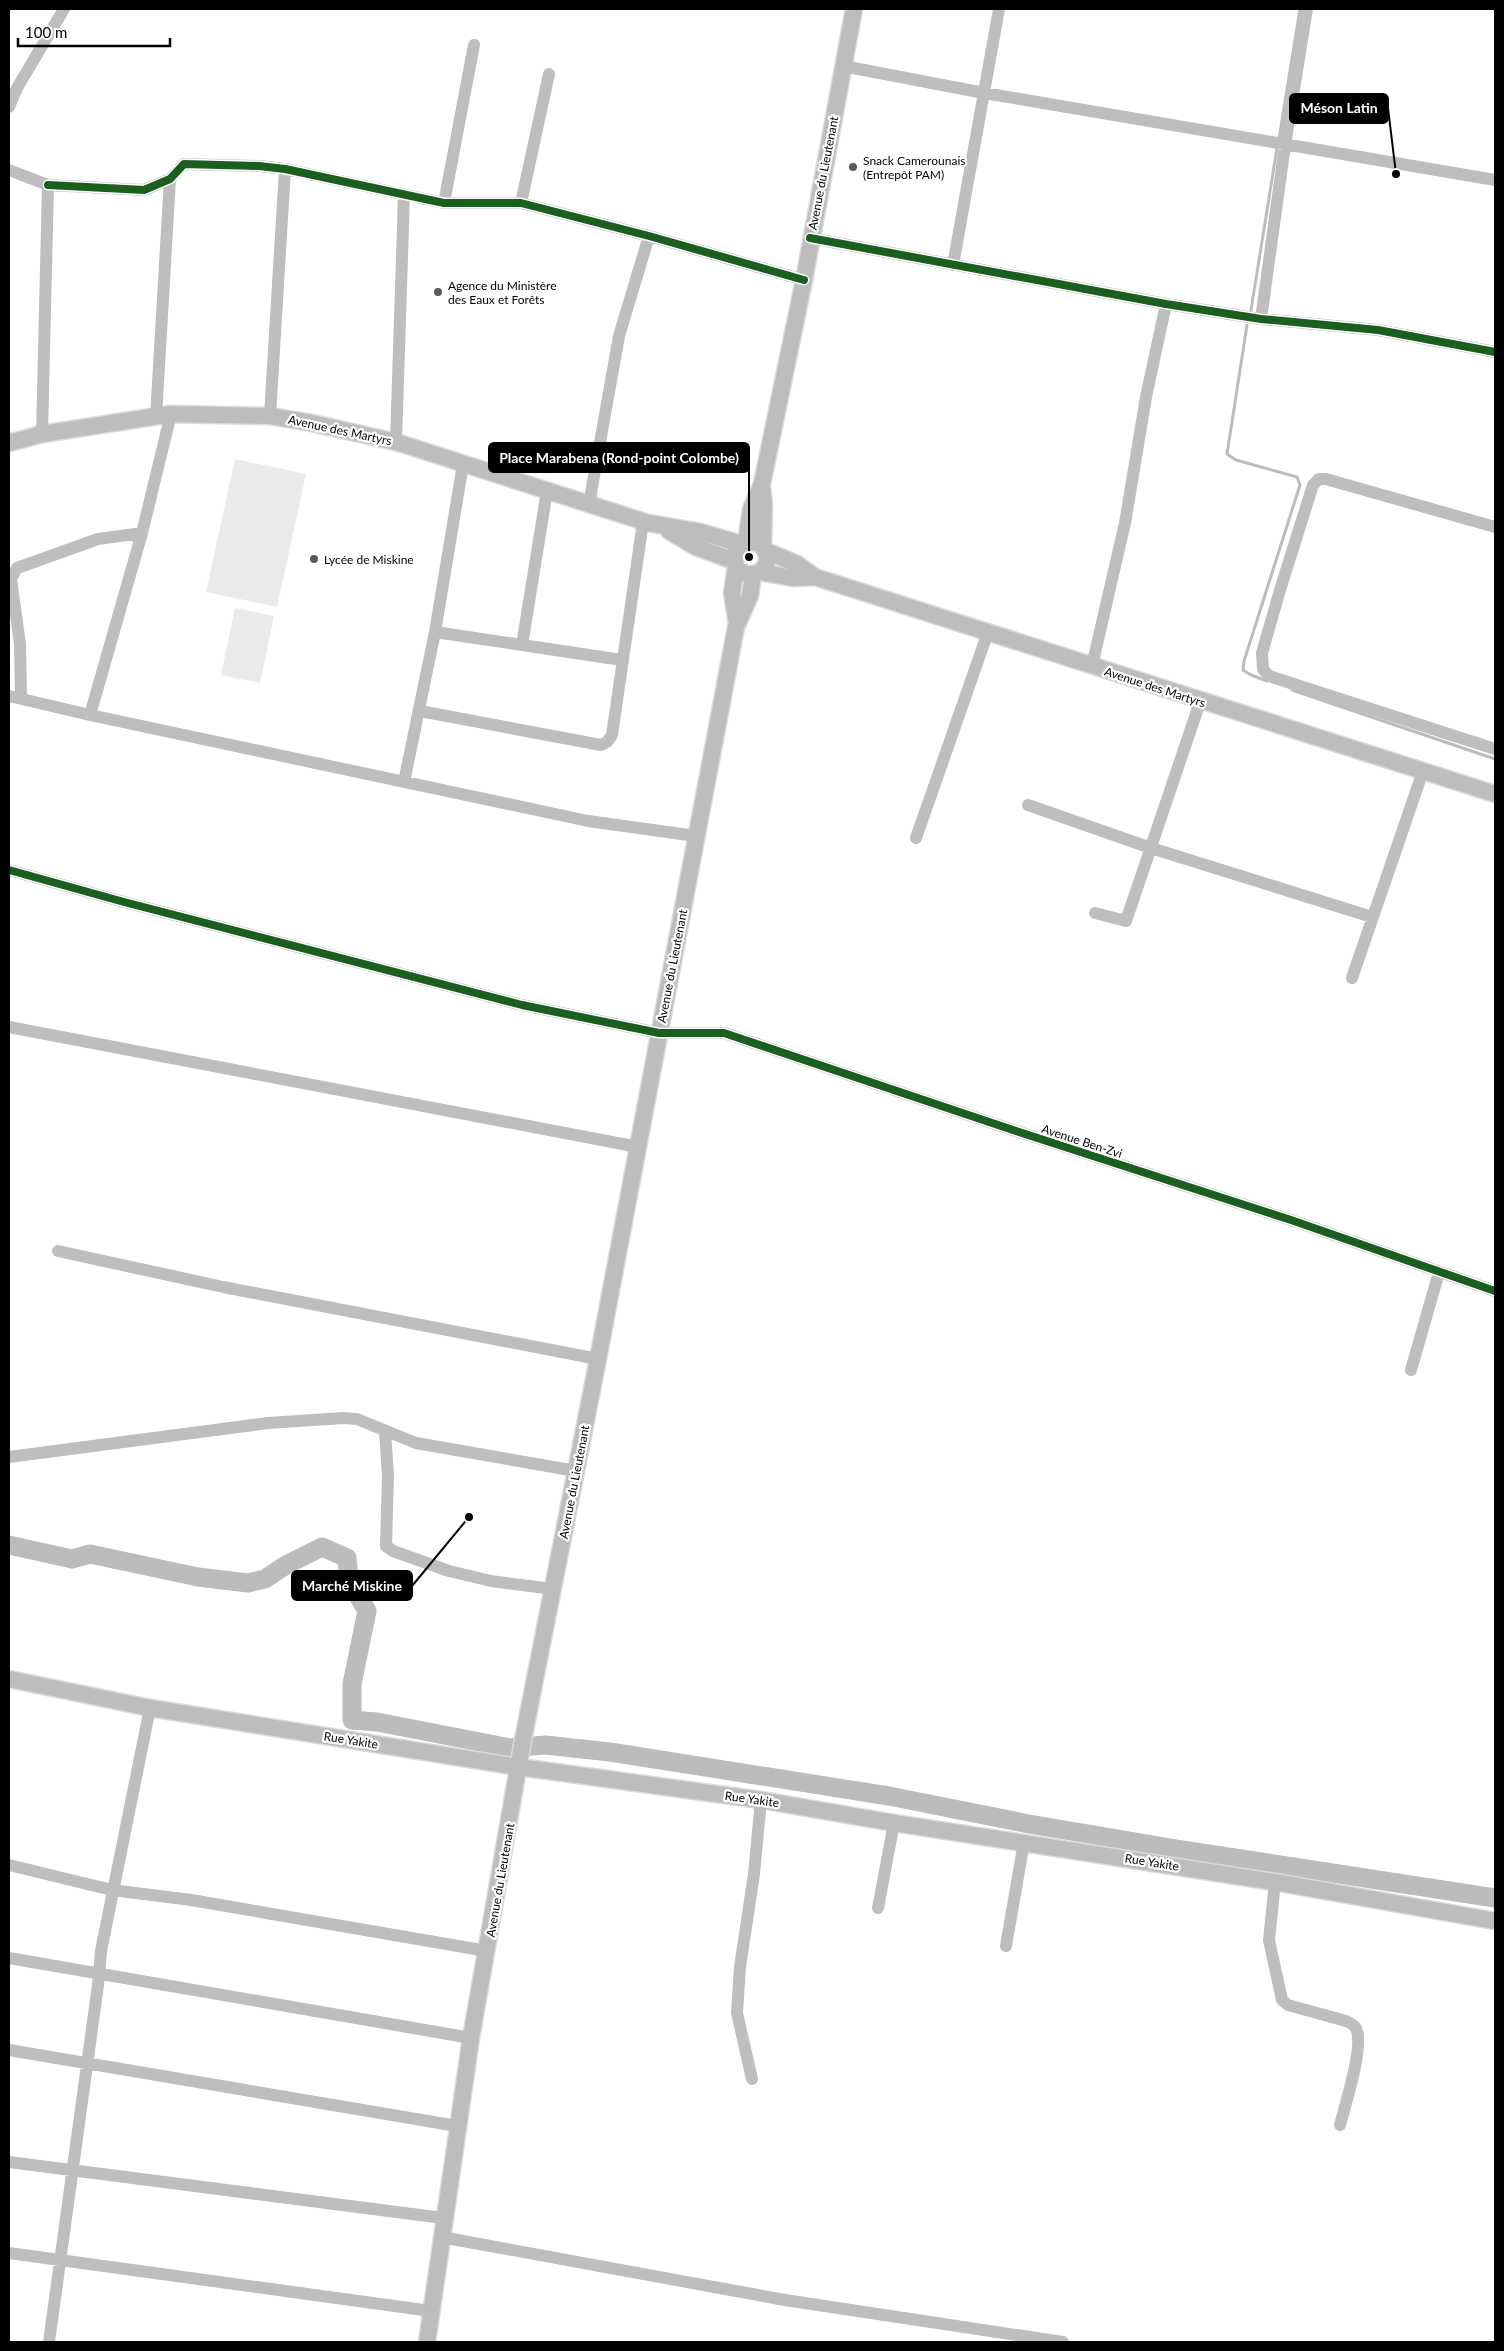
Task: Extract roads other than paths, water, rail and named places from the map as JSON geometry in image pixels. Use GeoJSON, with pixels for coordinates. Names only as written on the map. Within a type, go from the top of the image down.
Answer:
{"type":"FeatureCollection","features":[{"type":"Feature","properties":{"kind":"main road","name":"Avenue du Lieutenant"},"geometry":{"type":"LineString","coordinates":[[744,543],[751,509],[762,484],[804,280],[810,238],[854,9]]}},
{"type":"Feature","properties":{"kind":"main road","name":"Avenue des Martyrs"},"geometry":{"type":"LineString","coordinates":[[9,443],[42,434],[163,416],[270,416],[312,423],[396,442],[660,527],[701,532],[744,543]]}},
{"type":"Feature","properties":{"kind":"main road","name":"Avenue du Lieutenant"},"geometry":{"type":"LineString","coordinates":[[762,484],[764,549]]}},
{"type":"Feature","properties":{"kind":"main road","name":"Avenue des Martyrs"},"geometry":{"type":"LineString","coordinates":[[660,527],[696,547],[735,564]]}},
{"type":"Feature","properties":{"kind":"main road"},"geometry":{"type":"LineString","coordinates":[[744,543],[758,543],[764,549],[768,559],[765,567],[756,574],[740,572],[735,564],[736,549],[744,543]]}},
{"type":"Feature","properties":{"kind":"main road","name":"Avenue des Martyrs"},"geometry":{"type":"LineString","coordinates":[[764,549],[797,564],[815,577],[1200,702],[1495,794]]}},
{"type":"Feature","properties":{"kind":"main road","name":"Avenue du Lieutenant"},"geometry":{"type":"LineString","coordinates":[[735,564],[732,594],[737,624]]}},
{"type":"Feature","properties":{"kind":"main road","name":"Avenue du Lieutenant"},"geometry":{"type":"LineString","coordinates":[[427,2342],[443,2218],[471,2038],[523,1740],[598,1359],[737,624],[750,596],[756,574]]}},
{"type":"Feature","properties":{"kind":"main road","name":"Avenue des Martyrs"},"geometry":{"type":"LineString","coordinates":[[756,574],[793,578],[815,577]]}},
{"type":"Feature","properties":{"kind":"main road","name":"Rue Yakite"},"geometry":{"type":"LineString","coordinates":[[9,1679],[150,1708],[761,1800],[894,1823],[1276,1882],[1495,1921]]}},
{"type":"Feature","properties":{"kind":"street"},"geometry":{"type":"LineString","coordinates":[[9,108],[17,88],[64,9]]}},
{"type":"Feature","properties":{"kind":"street"},"geometry":{"type":"LineString","coordinates":[[953,265],[999,9]]}},
{"type":"Feature","properties":{"kind":"street"},"geometry":{"type":"LineString","coordinates":[[1260,319],[1307,9]]}},
{"type":"Feature","properties":{"kind":"street"},"geometry":{"type":"LineString","coordinates":[[444,203],[474,46]]}},
{"type":"Feature","properties":{"kind":"street"},"geometry":{"type":"LineString","coordinates":[[843,66],[984,93],[1495,180]]}},
{"type":"Feature","properties":{"kind":"street"},"geometry":{"type":"LineString","coordinates":[[521,203],[549,74]]}},
{"type":"Feature","properties":{"kind":"street"},"geometry":{"type":"LineString","coordinates":[[9,170],[48,185],[144,190],[170,179],[184,164],[259,166],[285,169],[444,203],[521,203],[649,236],[804,280]]}},
{"type":"Feature","properties":{"kind":"street"},"geometry":{"type":"LineString","coordinates":[[270,416],[285,169]]}},
{"type":"Feature","properties":{"kind":"street"},"geometry":{"type":"LineString","coordinates":[[90,715],[142,533],[163,416],[170,179]]}},
{"type":"Feature","properties":{"kind":"street"},"geometry":{"type":"LineString","coordinates":[[42,434],[48,185]]}},
{"type":"Feature","properties":{"kind":"street"},"geometry":{"type":"LineString","coordinates":[[396,442],[404,195]]}},
{"type":"Feature","properties":{"kind":"street"},"geometry":{"type":"LineString","coordinates":[[589,504],[619,336],[649,236]]}},
{"type":"Feature","properties":{"kind":"street"},"geometry":{"type":"LineString","coordinates":[[810,238],[1166,304],[1260,319],[1378,330],[1495,352]]}},
{"type":"Feature","properties":{"kind":"street"},"geometry":{"type":"LineString","coordinates":[[1092,666],[1126,523],[1146,397],[1166,304]]}},
{"type":"Feature","properties":{"kind":"street"},"geometry":{"type":"LineString","coordinates":[[404,782],[435,632],[463,464]]}},
{"type":"Feature","properties":{"kind":"street"},"geometry":{"type":"LineString","coordinates":[[1495,527],[1326,479],[1320,479],[1313,485],[1262,653],[1264,669],[1269,676],[1495,749]]}},
{"type":"Feature","properties":{"kind":"street"},"geometry":{"type":"LineString","coordinates":[[522,645],[547,491]]}},
{"type":"Feature","properties":{"kind":"street"},"geometry":{"type":"LineString","coordinates":[[420,711],[601,745],[607,742],[612,735],[643,522]]}},
{"type":"Feature","properties":{"kind":"street"},"geometry":{"type":"LineString","coordinates":[[142,533],[98,539],[17,568],[11,579],[20,644],[15,697],[90,715],[588,821],[696,836]]}},
{"type":"Feature","properties":{"kind":"street"},"geometry":{"type":"LineString","coordinates":[[435,632],[622,660]]}},
{"type":"Feature","properties":{"kind":"street"},"geometry":{"type":"LineString","coordinates":[[916,838],[988,632]]}},
{"type":"Feature","properties":{"kind":"street"},"geometry":{"type":"LineString","coordinates":[[1095,912],[1126,921],[1200,702]]}},
{"type":"Feature","properties":{"kind":"street"},"geometry":{"type":"LineString","coordinates":[[1352,978],[1423,771]]}},
{"type":"Feature","properties":{"kind":"street"},"geometry":{"type":"LineString","coordinates":[[1028,805],[1152,848],[1372,916]]}},
{"type":"Feature","properties":{"kind":"street","name":"Avenue Ben-Zvi"},"geometry":{"type":"LineString","coordinates":[[9,870],[522,1005],[659,1033],[724,1033],[1290,1220],[1495,1291]]}},
{"type":"Feature","properties":{"kind":"street"},"geometry":{"type":"LineString","coordinates":[[9,1027],[638,1147]]}},
{"type":"Feature","properties":{"kind":"street"},"geometry":{"type":"LineString","coordinates":[[58,1251],[223,1287],[598,1359]]}},
{"type":"Feature","properties":{"kind":"street"},"geometry":{"type":"LineString","coordinates":[[1411,1370],[1439,1272]]}},
{"type":"Feature","properties":{"kind":"street"},"geometry":{"type":"LineString","coordinates":[[9,1457],[259,1425],[357,1418],[416,1443],[576,1471]]}},
{"type":"Feature","properties":{"kind":"street"},"geometry":{"type":"LineString","coordinates":[[385,1431],[388,1476],[386,1546],[393,1552],[449,1571],[491,1581],[553,1589]]}},
{"type":"Feature","properties":{"kind":"street"},"geometry":{"type":"LineString","coordinates":[[49,2342],[112,1890],[150,1708]]}},
{"type":"Feature","properties":{"kind":"street"},"geometry":{"type":"LineString","coordinates":[[752,2079],[737,2013],[740,1967],[754,1874],[761,1800]]}},
{"type":"Feature","properties":{"kind":"street"},"geometry":{"type":"LineString","coordinates":[[878,1908],[894,1823]]}},
{"type":"Feature","properties":{"kind":"street"},"geometry":{"type":"LineString","coordinates":[[1006,1946],[1024,1842]]}},
{"type":"Feature","properties":{"kind":"street"},"geometry":{"type":"LineString","coordinates":[[9,1865],[112,1890],[191,1900],[487,1951]]}},
{"type":"Feature","properties":{"kind":"street"},"geometry":{"type":"LineString","coordinates":[[1276,1882],[1269,1940],[1282,2000],[1288,2005],[1352,2023],[1358,2032],[1358,2045],[1352,2077],[1340,2125]]}},
{"type":"Feature","properties":{"kind":"street"},"geometry":{"type":"LineString","coordinates":[[9,1958],[471,2038]]}},
{"type":"Feature","properties":{"kind":"street"},"geometry":{"type":"LineString","coordinates":[[9,2050],[457,2126]]}},
{"type":"Feature","properties":{"kind":"street"},"geometry":{"type":"LineString","coordinates":[[9,2162],[443,2218]]}},
{"type":"Feature","properties":{"kind":"street"},"geometry":{"type":"LineString","coordinates":[[441,2237],[785,2300],[968,2330],[1063,2342]]}},
{"type":"Feature","properties":{"kind":"street"},"geometry":{"type":"LineString","coordinates":[[9,2253],[431,2311]]}},
{"type":"Feature","properties":{"kind":"waterway"},"geometry":{"type":"LineString","coordinates":[[1279,139],[1300,9]]}},
{"type":"Feature","properties":{"kind":"waterway"},"geometry":{"type":"LineString","coordinates":[[1251,310],[1277,148]]}},
{"type":"Feature","properties":{"kind":"waterway"},"geometry":{"type":"LineString","coordinates":[[1247,325],[1227,454],[1236,460],[1297,477],[1300,485],[1244,661],[1243,670],[1267,681]]}},
{"type":"Feature","properties":{"kind":"waterway"},"geometry":{"type":"LineString","coordinates":[[1292,690],[1495,759]]}},
{"type":"Feature","properties":{"kind":"waterway"},"geometry":{"type":"LineString","coordinates":[[9,1545],[72,1559],[90,1554],[198,1577],[248,1583],[265,1579],[286,1565],[322,1547],[347,1558],[349,1580],[367,1611],[352,1684],[352,1720],[377,1722],[511,1748],[545,1745],[610,1752],[889,1796],[1029,1824],[1177,1849],[1495,1898]]}},
{"type":"Feature","properties":{"kind":"place","name":"Snack Camerounais (Entrepôt PAM)"},"geometry":{"type":"Point","coordinates":[853,167]}},
{"type":"Feature","properties":{"kind":"place","name":"Méson Latin"},"geometry":{"type":"Point","coordinates":[1396,174]}},
{"type":"Feature","properties":{"kind":"place","name":"Agence du Ministère des Eaux et Forêts"},"geometry":{"type":"Point","coordinates":[438,292]}},
{"type":"Feature","properties":{"kind":"place","name":"Place Marabena (Rond-point Colombe)"},"geometry":{"type":"Point","coordinates":[749,557]}},
{"type":"Feature","properties":{"kind":"place","name":"Lycée de Miskine"},"geometry":{"type":"Point","coordinates":[314,559]}},
{"type":"Feature","properties":{"kind":"place","name":"Marché Miskine"},"geometry":{"type":"Point","coordinates":[469,1517]}}]}
